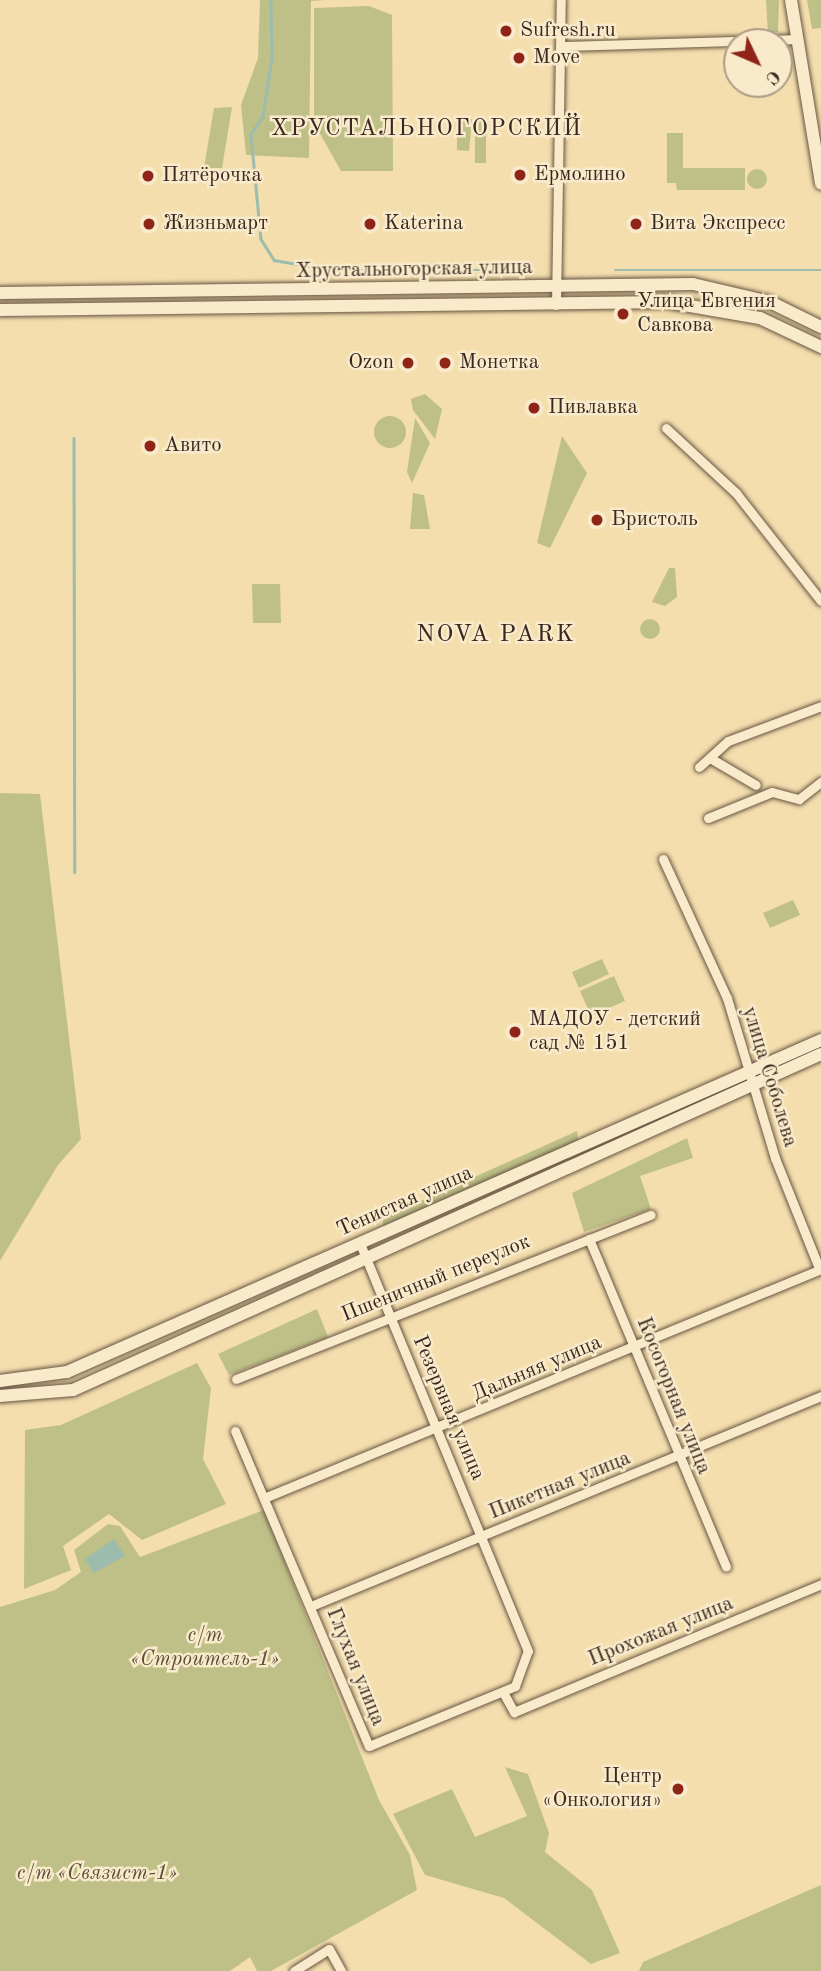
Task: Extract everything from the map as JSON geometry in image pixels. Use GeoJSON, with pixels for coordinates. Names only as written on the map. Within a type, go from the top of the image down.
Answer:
{"type":"FeatureCollection","features":[{"type":"Feature","properties":{"kind":"street"},"geometry":{"type":"LineString","coordinates":[[556,305],[561,0]]}},
{"type":"Feature","properties":{"kind":"street"},"geometry":{"type":"LineString","coordinates":[[791,0],[821,184]]}},
{"type":"Feature","properties":{"kind":"street"},"geometry":{"type":"LineString","coordinates":[[561,46],[796,39]]}},
{"type":"Feature","properties":{"kind":"street","name":"Хрустальногорская улица"},"geometry":{"type":"LineString","coordinates":[[0,293],[706,286],[770,302],[821,326]]}},
{"type":"Feature","properties":{"kind":"street"},"geometry":{"type":"LineString","coordinates":[[231,307],[238,300],[233,292]]}},
{"type":"Feature","properties":{"kind":"street"},"geometry":{"type":"LineString","coordinates":[[310,292],[305,298],[311,307]]}},
{"type":"Feature","properties":{"kind":"street","name":"Хрустальногорская улица"},"geometry":{"type":"LineString","coordinates":[[0,310],[708,306],[760,318],[816,343]]}},
{"type":"Feature","properties":{"kind":"street"},"geometry":{"type":"LineString","coordinates":[[816,343],[821,326]]}},
{"type":"Feature","properties":{"kind":"street"},"geometry":{"type":"LineString","coordinates":[[666,428],[736,493],[821,601]]}},
{"type":"Feature","properties":{"kind":"street"},"geometry":{"type":"LineString","coordinates":[[699,767],[728,741],[821,706]]}},
{"type":"Feature","properties":{"kind":"street"},"geometry":{"type":"LineString","coordinates":[[710,758],[756,785]]}},
{"type":"Feature","properties":{"kind":"street"},"geometry":{"type":"LineString","coordinates":[[708,818],[772,792],[799,799],[821,782]]}},
{"type":"Feature","properties":{"kind":"street","name":"улица Соболева"},"geometry":{"type":"LineString","coordinates":[[663,859],[727,998],[753,1077],[775,1158],[820,1269]]}},
{"type":"Feature","properties":{"kind":"street","name":"Тенистая улица"},"geometry":{"type":"LineString","coordinates":[[0,1381],[67,1372],[363,1250],[753,1077],[821,1041]]}},
{"type":"Feature","properties":{"kind":"street","name":"Тенистая улица"},"geometry":{"type":"LineString","coordinates":[[753,1077],[821,1054]]}},
{"type":"Feature","properties":{"kind":"street","name":"Пшеничный переулок"},"geometry":{"type":"LineString","coordinates":[[236,1379],[394,1320],[651,1215]]}},
{"type":"Feature","properties":{"kind":"street","name":"Косогорная улица"},"geometry":{"type":"LineString","coordinates":[[589,1239],[677,1455],[726,1566]]}},
{"type":"Feature","properties":{"kind":"street","name":"Тенистая улица"},"geometry":{"type":"LineString","coordinates":[[0,1396],[73,1390],[363,1250]]}},
{"type":"Feature","properties":{"kind":"street","name":"Резервная улица"},"geometry":{"type":"LineString","coordinates":[[363,1250],[484,1537],[481,1547],[528,1663],[505,1693]]}},
{"type":"Feature","properties":{"kind":"street","name":"Дальняя улица"},"geometry":{"type":"LineString","coordinates":[[264,1499],[438,1430],[820,1269]]}},
{"type":"Feature","properties":{"kind":"street","name":"Пикетная улица"},"geometry":{"type":"LineString","coordinates":[[311,1606],[821,1396]]}},
{"type":"Feature","properties":{"kind":"street","name":"Глухая улица"},"geometry":{"type":"LineString","coordinates":[[235,1431],[369,1746],[505,1693]]}},
{"type":"Feature","properties":{"kind":"street","name":"Прохожая улица"},"geometry":{"type":"LineString","coordinates":[[505,1693],[514,1712],[821,1584]]}},
{"type":"Feature","properties":{"kind":"street"},"geometry":{"type":"LineString","coordinates":[[294,1971],[329,1949],[341,1971]]}},
{"type":"Feature","properties":{"kind":"green space"},"geometry":{"type":"Polygon","coordinates":[[[260,0],[326,0],[311,1],[309,158],[246,155],[241,105],[258,58],[260,0]]]}},
{"type":"Feature","properties":{"kind":"green space"},"geometry":{"type":"Polygon","coordinates":[[[766,0],[779,0],[778,28],[768,28],[766,0]]]}},
{"type":"Feature","properties":{"kind":"green space"},"geometry":{"type":"Polygon","coordinates":[[[807,0],[821,0],[821,28],[812,29],[807,0]]]}},
{"type":"Feature","properties":{"kind":"green space"},"geometry":{"type":"Polygon","coordinates":[[[369,6],[392,15],[393,171],[341,171],[314,123],[314,8],[369,6]]]}},
{"type":"Feature","properties":{"kind":"green space"},"geometry":{"type":"Polygon","coordinates":[[[232,107],[222,168],[204,168],[214,108],[232,107]]]}},
{"type":"Feature","properties":{"kind":"green space"},"geometry":{"type":"Polygon","coordinates":[[[457,119],[472,119],[469,151],[457,150],[457,119]]]}},
{"type":"Feature","properties":{"kind":"green space"},"geometry":{"type":"Polygon","coordinates":[[[475,120],[486,120],[486,163],[475,163],[475,120]]]}},
{"type":"Feature","properties":{"kind":"green space"},"geometry":{"type":"Polygon","coordinates":[[[667,133],[683,133],[683,168],[745,168],[745,190],[677,190],[676,183],[667,183],[667,133]]]}},
{"type":"Feature","properties":{"kind":"green space"},"geometry":{"type":"Polygon","coordinates":[[[757,169],[764,172],[767,179],[764,186],[757,189],[750,186],[747,179],[750,172],[757,169]]]}},
{"type":"Feature","properties":{"kind":"green space"},"geometry":{"type":"Polygon","coordinates":[[[425,394],[442,409],[435,439],[413,410],[411,399],[425,394]]]}},
{"type":"Feature","properties":{"kind":"green space"},"geometry":{"type":"Polygon","coordinates":[[[390,416],[401,421],[406,432],[401,443],[390,448],[379,443],[374,432],[379,421],[390,416]]]}},
{"type":"Feature","properties":{"kind":"green space"},"geometry":{"type":"Polygon","coordinates":[[[415,418],[430,443],[412,483],[407,472],[415,418]]]}},
{"type":"Feature","properties":{"kind":"green space"},"geometry":{"type":"Polygon","coordinates":[[[562,436],[587,473],[550,548],[537,543],[562,436]]]}},
{"type":"Feature","properties":{"kind":"green space"},"geometry":{"type":"Polygon","coordinates":[[[413,493],[424,495],[430,529],[410,529],[413,493]]]}},
{"type":"Feature","properties":{"kind":"green space"},"geometry":{"type":"Polygon","coordinates":[[[669,568],[675,568],[677,597],[665,606],[652,602],[669,568]]]}},
{"type":"Feature","properties":{"kind":"green space"},"geometry":{"type":"Polygon","coordinates":[[[252,584],[280,584],[281,623],[253,623],[252,584]]]}},
{"type":"Feature","properties":{"kind":"green space"},"geometry":{"type":"Polygon","coordinates":[[[650,619],[657,622],[660,629],[657,636],[650,639],[643,636],[640,629],[643,622],[650,619]]]}},
{"type":"Feature","properties":{"kind":"green space"},"geometry":{"type":"Polygon","coordinates":[[[0,793],[40,794],[81,1139],[58,1165],[0,1261],[0,793]]]}},
{"type":"Feature","properties":{"kind":"green space"},"geometry":{"type":"Polygon","coordinates":[[[793,900],[800,915],[770,928],[763,913],[793,900]]]}},
{"type":"Feature","properties":{"kind":"green space"},"geometry":{"type":"Polygon","coordinates":[[[602,959],[609,974],[579,988],[572,972],[602,959]]]}},
{"type":"Feature","properties":{"kind":"green space"},"geometry":{"type":"Polygon","coordinates":[[[614,976],[625,1001],[591,1016],[580,991],[614,976]]]}},
{"type":"Feature","properties":{"kind":"green space"},"geometry":{"type":"Polygon","coordinates":[[[577,1131],[578,1141],[383,1229],[383,1218],[577,1131]]]}},
{"type":"Feature","properties":{"kind":"green space"},"geometry":{"type":"Polygon","coordinates":[[[687,1138],[693,1158],[640,1176],[651,1209],[584,1232],[572,1193],[687,1138]]]}},
{"type":"Feature","properties":{"kind":"green space"},"geometry":{"type":"Polygon","coordinates":[[[317,1309],[328,1337],[229,1375],[218,1354],[317,1309]]]}},
{"type":"Feature","properties":{"kind":"green space"},"geometry":{"type":"Polygon","coordinates":[[[197,1363],[211,1388],[203,1459],[226,1504],[142,1540],[109,1514],[63,1546],[71,1570],[24,1589],[25,1430],[61,1425],[197,1363]]]}},
{"type":"Feature","properties":{"kind":"green space"},"geometry":{"type":"Polygon","coordinates":[[[264,1510],[379,1800],[410,1855],[417,1890],[271,1971],[257,1971],[250,1957],[230,1971],[0,1971],[0,1607],[55,1590],[81,1572],[74,1550],[108,1524],[120,1526],[140,1557],[264,1510]]]}},
{"type":"Feature","properties":{"kind":"green space"},"geometry":{"type":"Polygon","coordinates":[[[505,1767],[528,1774],[549,1833],[545,1852],[592,1890],[620,1953],[591,1964],[504,1898],[425,1875],[393,1814],[452,1789],[475,1837],[527,1816],[505,1767]]]}},
{"type":"Feature","properties":{"kind":"green space"},"geometry":{"type":"Polygon","coordinates":[[[821,1885],[821,1971],[639,1971],[643,1962],[821,1885]]]}},
{"type":"Feature","properties":{"kind":"shaded area"},"geometry":{"type":"Polygon","coordinates":[[[114,1539],[125,1556],[94,1573],[85,1559],[114,1539]]]}},
{"type":"Feature","properties":{"kind":"waterway"},"geometry":{"type":"LineString","coordinates":[[271,0],[272,58],[263,117],[251,134],[261,239],[274,260],[332,270],[533,270]]}},
{"type":"Feature","properties":{"kind":"waterway"},"geometry":{"type":"LineString","coordinates":[[615,270],[821,270]]}},
{"type":"Feature","properties":{"kind":"waterway"},"geometry":{"type":"LineString","coordinates":[[74,438],[75,872]]}},
{"type":"Feature","properties":{"kind":"place","name":"Sufresh.ru"},"geometry":{"type":"Point","coordinates":[506,31]}},
{"type":"Feature","properties":{"kind":"place","name":"Move"},"geometry":{"type":"Point","coordinates":[519,58]}},
{"type":"Feature","properties":{"kind":"place","name":"Ермолино"},"geometry":{"type":"Point","coordinates":[520,175]}},
{"type":"Feature","properties":{"kind":"place","name":"Пятёрочка"},"geometry":{"type":"Point","coordinates":[148,176]}},
{"type":"Feature","properties":{"kind":"place","name":"Жизньмарт"},"geometry":{"type":"Point","coordinates":[149,224]}},
{"type":"Feature","properties":{"kind":"place","name":"Katerina"},"geometry":{"type":"Point","coordinates":[370,224]}},
{"type":"Feature","properties":{"kind":"place","name":"Вита Экспресс"},"geometry":{"type":"Point","coordinates":[636,224]}},
{"type":"Feature","properties":{"kind":"place","name":"Улица Евгения Савкова"},"geometry":{"type":"Point","coordinates":[623,314]}},
{"type":"Feature","properties":{"kind":"place","name":"Ozon"},"geometry":{"type":"Point","coordinates":[408,363]}},
{"type":"Feature","properties":{"kind":"place","name":"Монетка"},"geometry":{"type":"Point","coordinates":[445,363]}},
{"type":"Feature","properties":{"kind":"place","name":"Пивлавка"},"geometry":{"type":"Point","coordinates":[534,408]}},
{"type":"Feature","properties":{"kind":"place","name":"Авито"},"geometry":{"type":"Point","coordinates":[150,446]}},
{"type":"Feature","properties":{"kind":"place","name":"Бристоль"},"geometry":{"type":"Point","coordinates":[597,520]}},
{"type":"Feature","properties":{"kind":"place","name":"МАДОУ - детский сад № 151"},"geometry":{"type":"Point","coordinates":[515,1032]}},
{"type":"Feature","properties":{"kind":"place","name":"Центр «Онкология»"},"geometry":{"type":"Point","coordinates":[678,1789]}},
{"type":"Feature","properties":{"kind":"district","name":"ХРУСТАЛЬНОГОРСКИЙ"},"geometry":{"type":"Point","coordinates":[427,129]}},
{"type":"Feature","properties":{"kind":"district","name":"NOVA PARK"},"geometry":{"type":"Point","coordinates":[496,636]}},
{"type":"Feature","properties":{"kind":"park label","name":"с/т «Строитель-1»"},"geometry":{"type":"Point","coordinates":[205,1648]}},
{"type":"Feature","properties":{"kind":"park label","name":"с/т «Связист-1»"},"geometry":{"type":"Point","coordinates":[97,1874]}}]}
